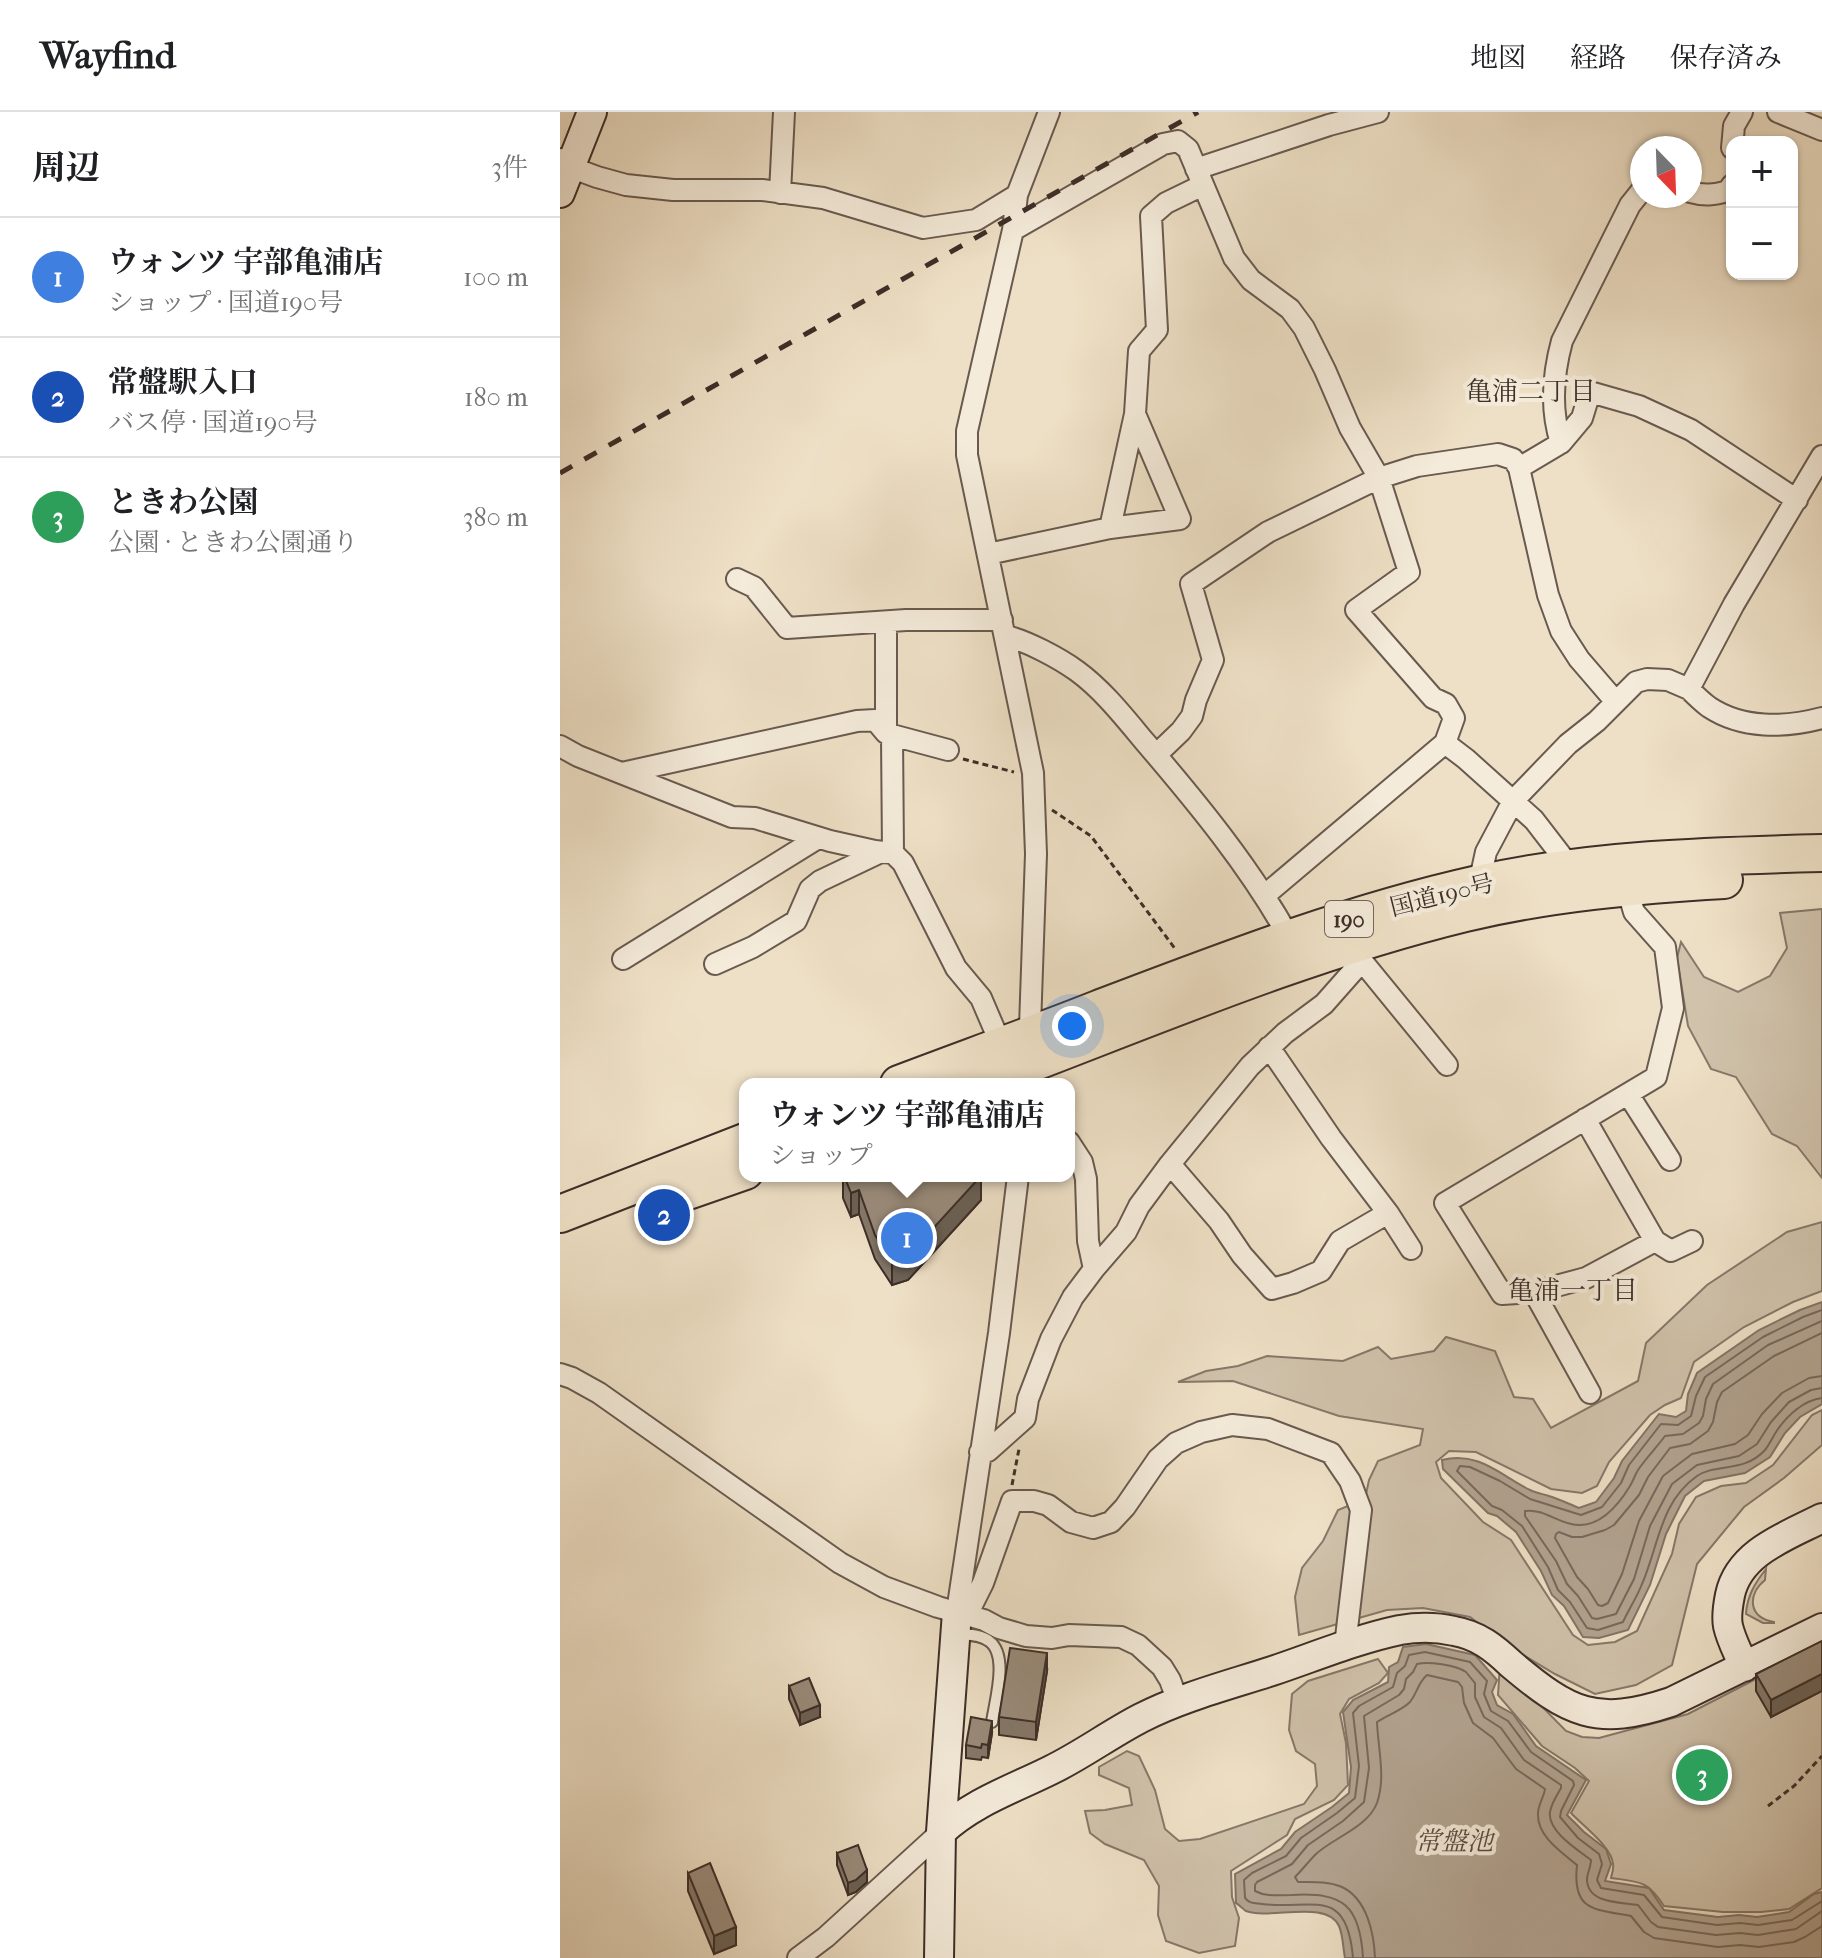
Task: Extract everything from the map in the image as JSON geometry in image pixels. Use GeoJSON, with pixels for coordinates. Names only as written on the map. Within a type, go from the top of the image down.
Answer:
{"type":"FeatureCollection","features":[{"type":"Feature","properties":{"kind":"highway","name":"国道190号"},"geometry":{"type":"LineString","coordinates":[[1012,1064],[1190,974],[1350,918],[1417,899],[1479,884],[1571,868],[1672,858],[1822,853]]}},
{"type":"Feature","properties":{"kind":"highway","name":"国道190号"},"geometry":{"type":"LineString","coordinates":[[933,1078],[1012,1064],[1197,1000],[1358,952],[1466,913],[1564,895],[1627,888],[1722,880],[1822,878]]}},
{"type":"Feature","properties":{"kind":"highway"},"geometry":{"type":"LineString","coordinates":[[560,1214],[739,1144]]}},
{"type":"Feature","properties":{"kind":"highway"},"geometry":{"type":"LineString","coordinates":[[560,1241],[739,1173]]}},
{"type":"Feature","properties":{"kind":"street"},"geometry":{"type":"LineString","coordinates":[[592,112],[563,173],[673,190],[762,190],[823,198],[923,228],[976,220],[1017,195]]}},
{"type":"Feature","properties":{"kind":"street"},"geometry":{"type":"LineString","coordinates":[[780,193],[784,112]]}},
{"type":"Feature","properties":{"kind":"street"},"geometry":{"type":"LineString","coordinates":[[1012,1064],[1036,854],[1033,787],[1004,628],[967,455],[967,431],[1013,230],[1017,195],[1049,112]]}},
{"type":"Feature","properties":{"kind":"street"},"geometry":{"type":"LineString","coordinates":[[1110,528],[1135,414],[1139,351],[1157,330],[1151,216],[1199,177],[1329,125],[1378,112]]}},
{"type":"Feature","properties":{"kind":"street"},"geometry":{"type":"LineString","coordinates":[[1733,136],[1734,126],[1742,112]]}},
{"type":"Feature","properties":{"kind":"street"},"geometry":{"type":"LineString","coordinates":[[1778,112],[1822,130]]}},
{"type":"Feature","properties":{"kind":"street"},"geometry":{"type":"LineString","coordinates":[[1013,230],[1163,144],[1178,141],[1188,149],[1234,258],[1251,280],[1290,309],[1304,328],[1350,428],[1379,478],[1409,572],[1356,610],[1433,698],[1446,704],[1454,718],[1445,743],[1265,895]]}},
{"type":"Feature","properties":{"kind":"street"},"geometry":{"type":"LineString","coordinates":[[1702,195],[1726,192]]}},
{"type":"Feature","properties":{"kind":"street"},"geometry":{"type":"LineString","coordinates":[[1561,443],[1553,413],[1557,360],[1562,341],[1630,205]]}},
{"type":"Feature","properties":{"kind":"street"},"geometry":{"type":"LineString","coordinates":[[1519,468],[1561,443],[1582,418],[1590,392],[1639,406],[1691,430],[1797,500]]}},
{"type":"Feature","properties":{"kind":"street"},"geometry":{"type":"LineString","coordinates":[[988,554],[1110,528],[1180,519],[1135,414]]}},
{"type":"Feature","properties":{"kind":"street"},"geometry":{"type":"LineString","coordinates":[[1156,755],[1192,716],[1213,660],[1191,584],[1268,532],[1379,478],[1417,466],[1498,454],[1513,459],[1519,468],[1548,595],[1561,631],[1579,659],[1616,702]]}},
{"type":"Feature","properties":{"kind":"street"},"geometry":{"type":"LineString","coordinates":[[1689,689],[1734,604],[1822,456]]}},
{"type":"Feature","properties":{"kind":"street"},"geometry":{"type":"LineString","coordinates":[[737,579],[754,587],[787,628],[886,622],[1004,628],[1077,671],[1106,697],[1194,799],[1265,895],[1290,939]]}},
{"type":"Feature","properties":{"kind":"street"},"geometry":{"type":"LineString","coordinates":[[886,622],[889,734],[887,853]]}},
{"type":"Feature","properties":{"kind":"street"},"geometry":{"type":"LineString","coordinates":[[1479,884],[1486,852],[1513,801],[1568,744],[1597,721],[1636,682],[1668,680],[1689,689],[1707,706],[1734,719],[1753,723],[1795,724],[1822,718]]}},
{"type":"Feature","properties":{"kind":"street"},"geometry":{"type":"LineString","coordinates":[[622,773],[857,721],[875,720],[889,734],[948,750]]}},
{"type":"Feature","properties":{"kind":"street"},"geometry":{"type":"LineString","coordinates":[[1445,743],[1534,820],[1571,868]]}},
{"type":"Feature","properties":{"kind":"street"},"geometry":{"type":"LineString","coordinates":[[560,746],[732,817],[755,818],[818,838],[887,853],[903,863],[956,968],[981,998],[1012,1064]]}},
{"type":"Feature","properties":{"kind":"street"},"geometry":{"type":"LineString","coordinates":[[623,959],[818,838]]}},
{"type":"Feature","properties":{"kind":"street"},"geometry":{"type":"LineString","coordinates":[[715,964],[753,947],[796,921],[810,889],[820,881],[887,853]]}},
{"type":"Feature","properties":{"kind":"street"},"geometry":{"type":"LineString","coordinates":[[1627,888],[1634,912],[1665,947],[1673,1008],[1656,1077],[1445,1203],[1502,1294],[1534,1292],[1586,1278],[1655,1241]]}},
{"type":"Feature","properties":{"kind":"street"},"geometry":{"type":"LineString","coordinates":[[980,1452],[988,1451],[1025,1418],[1028,1399],[1051,1339],[1073,1297],[1126,1232],[1139,1206],[1170,1164],[1250,1066],[1324,1004],[1358,952],[1447,1065]]}},
{"type":"Feature","properties":{"kind":"street"},"geometry":{"type":"LineString","coordinates":[[1269,1047],[1411,1249]]}},
{"type":"Feature","properties":{"kind":"street"},"geometry":{"type":"LineString","coordinates":[[1628,1094],[1670,1160]]}},
{"type":"Feature","properties":{"kind":"street"},"geometry":{"type":"LineString","coordinates":[[1585,1119],[1655,1241],[1671,1251],[1692,1241]]}},
{"type":"Feature","properties":{"kind":"street"},"geometry":{"type":"LineString","coordinates":[[1075,1151],[1082,1162],[1086,1179],[1088,1241],[1094,1269]]}},
{"type":"Feature","properties":{"kind":"street"},"geometry":{"type":"LineString","coordinates":[[1170,1164],[1272,1289],[1321,1271],[1340,1241],[1388,1213]]}},
{"type":"Feature","properties":{"kind":"street"},"geometry":{"type":"LineString","coordinates":[[939,1958],[941,1832],[960,1620],[1017,1182]]}},
{"type":"Feature","properties":{"kind":"street"},"geometry":{"type":"LineString","coordinates":[[1534,1292],[1590,1393]]}},
{"type":"Feature","properties":{"kind":"street"},"geometry":{"type":"LineString","coordinates":[[560,1374],[599,1393],[840,1563],[884,1587],[960,1620],[1026,1636],[1121,1637],[1138,1645],[1162,1667],[1178,1702]]}},
{"type":"Feature","properties":{"kind":"street"},"geometry":{"type":"LineString","coordinates":[[960,1620],[983,1583],[1012,1501],[1034,1501],[1048,1505],[1071,1522],[1093,1528],[1111,1522],[1158,1459],[1176,1443],[1201,1432],[1232,1425],[1268,1429],[1331,1453],[1350,1481],[1361,1510],[1345,1646]]}},
{"type":"Feature","properties":{"kind":"street"},"geometry":{"type":"LineString","coordinates":[[1744,1667],[1728,1626],[1727,1608],[1732,1586],[1754,1555],[1822,1518]]}},
{"type":"Feature","properties":{"kind":"street"},"geometry":{"type":"LineString","coordinates":[[798,1958],[826,1937],[956,1818],[980,1803],[1054,1769],[1142,1718],[1178,1702],[1345,1646],[1418,1628],[1455,1631],[1489,1644],[1550,1695],[1573,1707],[1590,1713],[1624,1715],[1671,1702],[1822,1628]]}},
{"type":"Feature","properties":{"kind":"lane"},"geometry":{"type":"LineString","coordinates":[[960,1620],[989,1641],[999,1657],[992,1722]]}},
{"type":"Feature","properties":{"kind":"path"},"geometry":{"type":"LineString","coordinates":[[948,750],[954,757],[1033,787],[1091,836],[1177,951]]}},
{"type":"Feature","properties":{"kind":"path"},"geometry":{"type":"LineString","coordinates":[[1012,1501],[1025,1418]]}},
{"type":"Feature","properties":{"kind":"path"},"geometry":{"type":"LineString","coordinates":[[1768,1806],[1794,1786],[1822,1756]]}},
{"type":"Feature","properties":{"kind":"shaded area"},"geometry":{"type":"Polygon","coordinates":[[[1822,909],[1822,1178],[1797,1146],[1772,1134],[1736,1077],[1711,1069],[1688,1026],[1677,958],[1681,942],[1704,977],[1738,992],[1770,976],[1787,948],[1780,913],[1822,909]]]}},
{"type":"Feature","properties":{"kind":"shaded area"},"geometry":{"type":"Polygon","coordinates":[[[1822,1222],[1822,1291],[1744,1327],[1694,1362],[1681,1398],[1650,1415],[1609,1462],[1597,1486],[1582,1493],[1551,1489],[1476,1452],[1449,1451],[1436,1462],[1441,1478],[1483,1522],[1511,1540],[1573,1635],[1588,1645],[1615,1642],[1637,1631],[1672,1554],[1679,1524],[1696,1497],[1721,1486],[1746,1483],[1773,1465],[1812,1415],[1822,1410],[1822,1445],[1744,1507],[1697,1564],[1672,1665],[1636,1685],[1595,1694],[1508,1646],[1470,1617],[1423,1608],[1387,1610],[1299,1635],[1295,1597],[1302,1568],[1323,1541],[1338,1510],[1365,1499],[1378,1461],[1420,1445],[1423,1429],[1339,1416],[1233,1381],[1178,1382],[1206,1371],[1238,1366],[1267,1356],[1343,1361],[1378,1347],[1391,1359],[1434,1351],[1446,1337],[1495,1351],[1514,1397],[1533,1399],[1551,1428],[1638,1381],[1646,1343],[1707,1285],[1787,1232],[1822,1222]]]}},
{"type":"Feature","properties":{"kind":"shaded area"},"geometry":{"type":"Polygon","coordinates":[[[1766,1569],[1765,1580],[1755,1592],[1753,1604],[1759,1615],[1774,1623],[1763,1623],[1746,1614],[1752,1590],[1766,1569]]]}},
{"type":"Feature","properties":{"kind":"shaded area"},"geometry":{"type":"Polygon","coordinates":[[[1822,1645],[1822,1888],[1789,1909],[1723,1912],[1664,1906],[1653,1891],[1642,1884],[1611,1878],[1613,1866],[1608,1851],[1571,1813],[1589,1781],[1542,1746],[1498,1695],[1500,1664],[1566,1731],[1582,1737],[1599,1738],[1688,1714],[1822,1645]]]}},
{"type":"Feature","properties":{"kind":"shaded area"},"geometry":{"type":"Polygon","coordinates":[[[1378,1659],[1388,1673],[1379,1683],[1349,1699],[1340,1714],[1346,1743],[1348,1785],[1334,1800],[1295,1819],[1287,1835],[1231,1871],[1232,1897],[1239,1918],[1235,1946],[1199,1953],[1166,1941],[1158,1915],[1159,1886],[1144,1860],[1105,1844],[1090,1833],[1085,1811],[1132,1805],[1129,1788],[1099,1775],[1099,1767],[1127,1751],[1139,1756],[1155,1790],[1165,1829],[1179,1841],[1200,1839],[1304,1804],[1317,1786],[1315,1764],[1296,1751],[1289,1730],[1292,1694],[1308,1681],[1378,1659]]]}},
{"type":"Feature","properties":{"kind":"water"},"geometry":{"type":"Polygon","coordinates":[[[1822,1302],[1822,1404],[1800,1417],[1770,1457],[1745,1473],[1704,1481],[1685,1496],[1666,1534],[1650,1585],[1628,1630],[1599,1638],[1583,1637],[1564,1606],[1552,1595],[1516,1532],[1497,1516],[1488,1513],[1443,1469],[1442,1460],[1467,1459],[1489,1466],[1532,1491],[1579,1508],[1596,1502],[1622,1461],[1659,1414],[1676,1417],[1686,1411],[1688,1394],[1697,1373],[1759,1330],[1822,1302]]]}},
{"type":"Feature","properties":{"kind":"water","name":"常盤池"},"geometry":{"type":"Polygon","coordinates":[[[1426,1644],[1475,1655],[1497,1680],[1492,1692],[1497,1705],[1513,1714],[1536,1746],[1586,1780],[1567,1815],[1606,1849],[1611,1864],[1605,1881],[1649,1888],[1664,1910],[1718,1917],[1757,1917],[1789,1912],[1814,1894],[1822,1892],[1822,1958],[1345,1958],[1339,1926],[1333,1918],[1311,1912],[1246,1911],[1236,1903],[1235,1874],[1281,1849],[1295,1832],[1349,1793],[1351,1767],[1343,1712],[1353,1700],[1388,1682],[1389,1667],[1398,1662],[1403,1647],[1426,1644]]]}},
{"type":"Feature","properties":{"kind":"building"},"geometry":{"type":"Polygon","coordinates":[[[846,1182],[976,1182],[908,1256],[892,1261],[875,1235],[859,1190],[851,1193],[846,1182]]]}},
{"type":"Feature","properties":{"kind":"building"},"geometry":{"type":"Polygon","coordinates":[[[1822,1641],[1822,1674],[1771,1700],[1756,1674],[1822,1641]]]}},
{"type":"Feature","properties":{"kind":"building"},"geometry":{"type":"Polygon","coordinates":[[[1010,1648],[1047,1653],[1036,1722],[999,1717],[1010,1648]]]}},
{"type":"Feature","properties":{"kind":"building"},"geometry":{"type":"Polygon","coordinates":[[[809,1678],[820,1705],[800,1713],[789,1686],[809,1678]]]}},
{"type":"Feature","properties":{"kind":"building"},"geometry":{"type":"Polygon","coordinates":[[[971,1717],[992,1721],[988,1745],[982,1744],[981,1748],[966,1745],[971,1717]]]}},
{"type":"Feature","properties":{"kind":"building"},"geometry":{"type":"Polygon","coordinates":[[[858,1845],[867,1870],[848,1883],[837,1853],[858,1845]]]}},
{"type":"Feature","properties":{"kind":"building"},"geometry":{"type":"Polygon","coordinates":[[[710,1863],[736,1927],[714,1936],[688,1873],[710,1863]]]}},
{"type":"Feature","properties":{"kind":"railway"},"geometry":{"type":"LineString","coordinates":[[560,473],[1198,112]]}},
{"type":"Feature","properties":{"kind":"place","name":"常盤駅入口"},"geometry":{"type":"Point","coordinates":[664,1215]}},
{"type":"Feature","properties":{"kind":"place","name":"ウォンツ 宇部亀浦店"},"geometry":{"type":"Point","coordinates":[907,1238]}},
{"type":"Feature","properties":{"kind":"place","name":"ときわ公園"},"geometry":{"type":"Point","coordinates":[1702,1775]}},
{"type":"Feature","properties":{"kind":"district","name":"亀浦二丁目"},"geometry":{"type":"Point","coordinates":[1531,391]}},
{"type":"Feature","properties":{"kind":"district","name":"亀浦一丁目"},"geometry":{"type":"Point","coordinates":[1573,1290]}}]}
